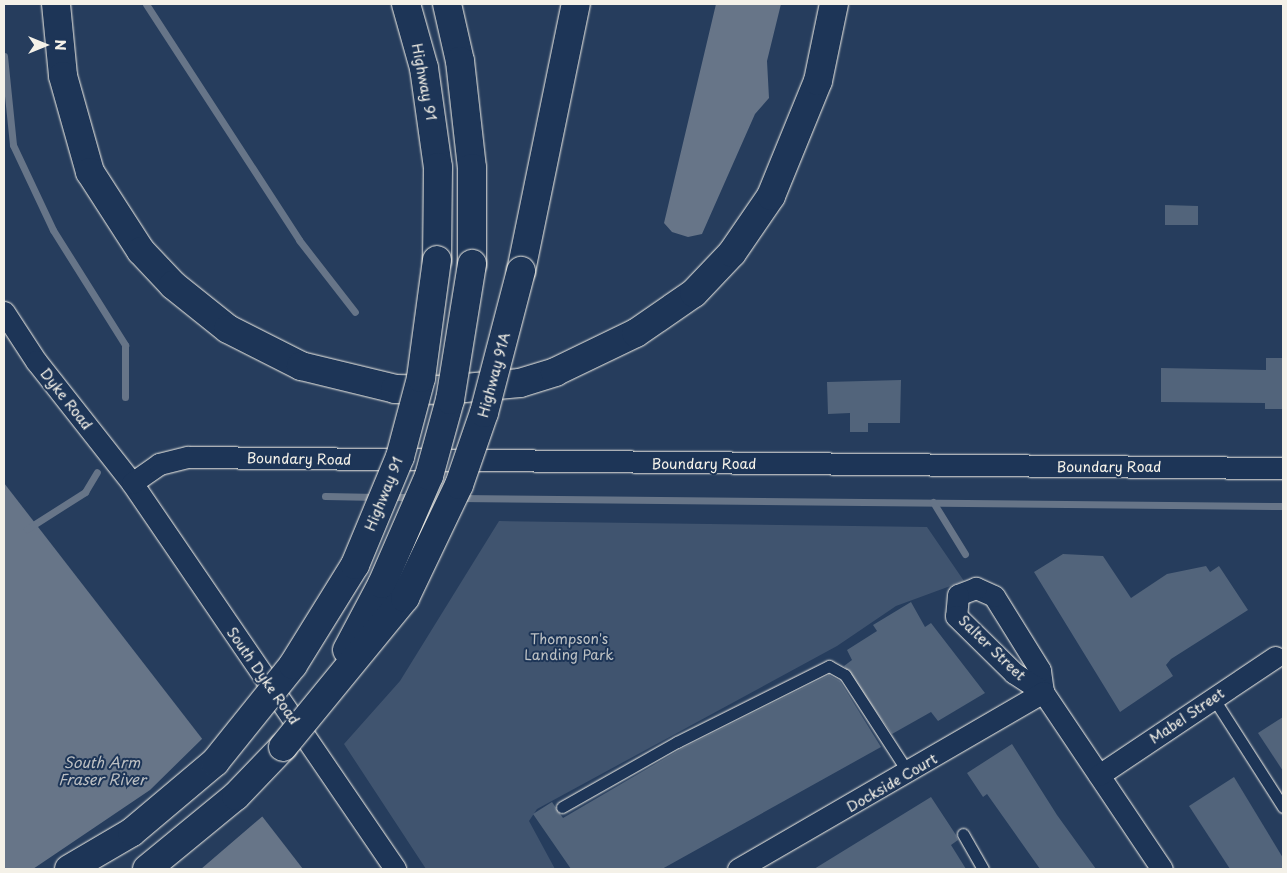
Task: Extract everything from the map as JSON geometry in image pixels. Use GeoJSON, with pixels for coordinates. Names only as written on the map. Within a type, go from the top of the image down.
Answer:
{"type":"FeatureCollection","features":[{"type":"Feature","properties":{"kind":"highway"},"geometry":{"type":"LineString","coordinates":[[56,4],[63,76],[90,172],[141,251],[173,285],[228,330],[301,366],[395,388],[443,390],[520,383],[555,372],[636,333],[694,293],[732,253],[771,196],[818,81],[834,4]]}},
{"type":"Feature","properties":{"kind":"highway","name":"Highway 91"},"geometry":{"type":"LineString","coordinates":[[69,869],[132,832],[215,762],[293,665],[355,565],[400,457],[421,378],[437,260],[438,168],[424,68],[406,4]]}},
{"type":"Feature","properties":{"kind":"highway"},"geometry":{"type":"LineString","coordinates":[[147,869],[236,796],[283,747],[317,707],[382,584],[429,476],[450,400],[472,264],[472,168],[460,61],[447,4]]}},
{"type":"Feature","properties":{"kind":"highway","name":"Highway 91A"},"geometry":{"type":"LineString","coordinates":[[317,707],[405,598],[459,486],[484,414],[521,271],[576,4]]}},
{"type":"Feature","properties":{"kind":"street","name":"Dyke Road"},"geometry":{"type":"LineString","coordinates":[[4,312],[36,361],[132,483]]}},
{"type":"Feature","properties":{"kind":"street","name":"Boundary Road"},"geometry":{"type":"LineString","coordinates":[[132,483],[159,464],[188,456],[1283,468]]}},
{"type":"Feature","properties":{"kind":"street","name":"South Dyke Road"},"geometry":{"type":"LineString","coordinates":[[132,483],[394,869]]}},
{"type":"Feature","properties":{"kind":"street","name":"Salter Street"},"geometry":{"type":"LineString","coordinates":[[1043,692],[1040,670],[994,596],[976,588],[958,595],[954,607],[963,624],[1014,672],[1043,692],[1162,869]]}},
{"type":"Feature","properties":{"kind":"street","name":"Mabel Street"},"geometry":{"type":"LineString","coordinates":[[1099,775],[1275,656]]}},
{"type":"Feature","properties":{"kind":"street","name":"Dockside Court"},"geometry":{"type":"LineString","coordinates":[[738,869],[909,774],[1043,692]]}},
{"type":"Feature","properties":{"kind":"lane"},"geometry":{"type":"LineString","coordinates":[[562,807],[677,742],[829,666],[845,675],[909,774]]}},
{"type":"Feature","properties":{"kind":"lane"},"geometry":{"type":"LineString","coordinates":[[1214,699],[1283,807]]}},
{"type":"Feature","properties":{"kind":"lane"},"geometry":{"type":"LineString","coordinates":[[963,834],[983,869]]}},
{"type":"Feature","properties":{"kind":"green space","name":"Thompson's Landing Park"},"geometry":{"type":"Polygon","coordinates":[[[499,521],[927,527],[964,581],[896,606],[837,646],[537,809],[529,821],[555,869],[426,869],[344,744],[400,681],[499,521]]]}},
{"type":"Feature","properties":{"kind":"water"},"geometry":{"type":"Polygon","coordinates":[[[716,4],[781,4],[767,61],[769,98],[755,114],[702,234],[688,237],[672,232],[664,223],[716,4]]]}},
{"type":"Feature","properties":{"kind":"water","name":"South Arm Fraser River"},"geometry":{"type":"Polygon","coordinates":[[[4,483],[303,869],[4,869],[4,483]]]}},
{"type":"Feature","properties":{"kind":"pier"},"geometry":{"type":"Polygon","coordinates":[[[204,737],[264,815],[201,869],[33,869],[150,790],[204,737]]]}},
{"type":"Feature","properties":{"kind":"building"},"geometry":{"type":"Polygon","coordinates":[[[1165,205],[1198,206],[1198,225],[1165,225],[1165,205]]]}},
{"type":"Feature","properties":{"kind":"building"},"geometry":{"type":"Polygon","coordinates":[[[1266,358],[1283,358],[1283,409],[1265,409],[1265,403],[1161,402],[1161,368],[1266,370],[1266,358]]]}},
{"type":"Feature","properties":{"kind":"building"},"geometry":{"type":"Polygon","coordinates":[[[901,380],[900,423],[868,423],[868,432],[850,432],[850,413],[828,414],[827,382],[901,380]]]}},
{"type":"Feature","properties":{"kind":"building"},"geometry":{"type":"Polygon","coordinates":[[[1063,554],[1103,556],[1131,598],[1167,574],[1206,566],[1210,572],[1219,566],[1248,610],[1171,659],[1166,665],[1173,676],[1120,712],[1034,572],[1063,554]]]}},
{"type":"Feature","properties":{"kind":"building"},"geometry":{"type":"Polygon","coordinates":[[[911,602],[925,627],[931,623],[985,693],[938,721],[931,712],[892,734],[844,666],[852,660],[847,650],[877,631],[873,625],[911,602]]]}},
{"type":"Feature","properties":{"kind":"building"},"geometry":{"type":"Polygon","coordinates":[[[829,675],[840,681],[881,747],[662,869],[571,869],[533,814],[552,802],[563,818],[681,749],[829,675]]]}},
{"type":"Feature","properties":{"kind":"building"},"geometry":{"type":"Polygon","coordinates":[[[1283,717],[1283,771],[1258,733],[1283,717]]]}},
{"type":"Feature","properties":{"kind":"building"},"geometry":{"type":"Polygon","coordinates":[[[1012,744],[1057,815],[1096,869],[1040,869],[987,794],[983,797],[967,773],[1012,744]]]}},
{"type":"Feature","properties":{"kind":"building"},"geometry":{"type":"Polygon","coordinates":[[[1234,777],[1283,858],[1283,869],[1230,869],[1189,806],[1234,777]]]}},
{"type":"Feature","properties":{"kind":"building"},"geometry":{"type":"Polygon","coordinates":[[[931,797],[956,835],[958,840],[951,845],[966,869],[814,869],[931,797]]]}},
{"type":"Feature","properties":{"kind":"waterway"},"geometry":{"type":"LineString","coordinates":[[146,4],[299,240],[355,312]]}},
{"type":"Feature","properties":{"kind":"waterway"},"geometry":{"type":"LineString","coordinates":[[4,56],[13,145],[53,230],[125,345],[125,397]]}},
{"type":"Feature","properties":{"kind":"waterway"},"geometry":{"type":"LineString","coordinates":[[27,529],[85,492],[97,472]]}},
{"type":"Feature","properties":{"kind":"waterway"},"geometry":{"type":"LineString","coordinates":[[325,496],[378,497]]}},
{"type":"Feature","properties":{"kind":"waterway"},"geometry":{"type":"LineString","coordinates":[[389,497],[413,497]]}},
{"type":"Feature","properties":{"kind":"waterway"},"geometry":{"type":"LineString","coordinates":[[459,498],[1283,506]]}},
{"type":"Feature","properties":{"kind":"waterway"},"geometry":{"type":"LineString","coordinates":[[933,502],[965,554]]}}]}
